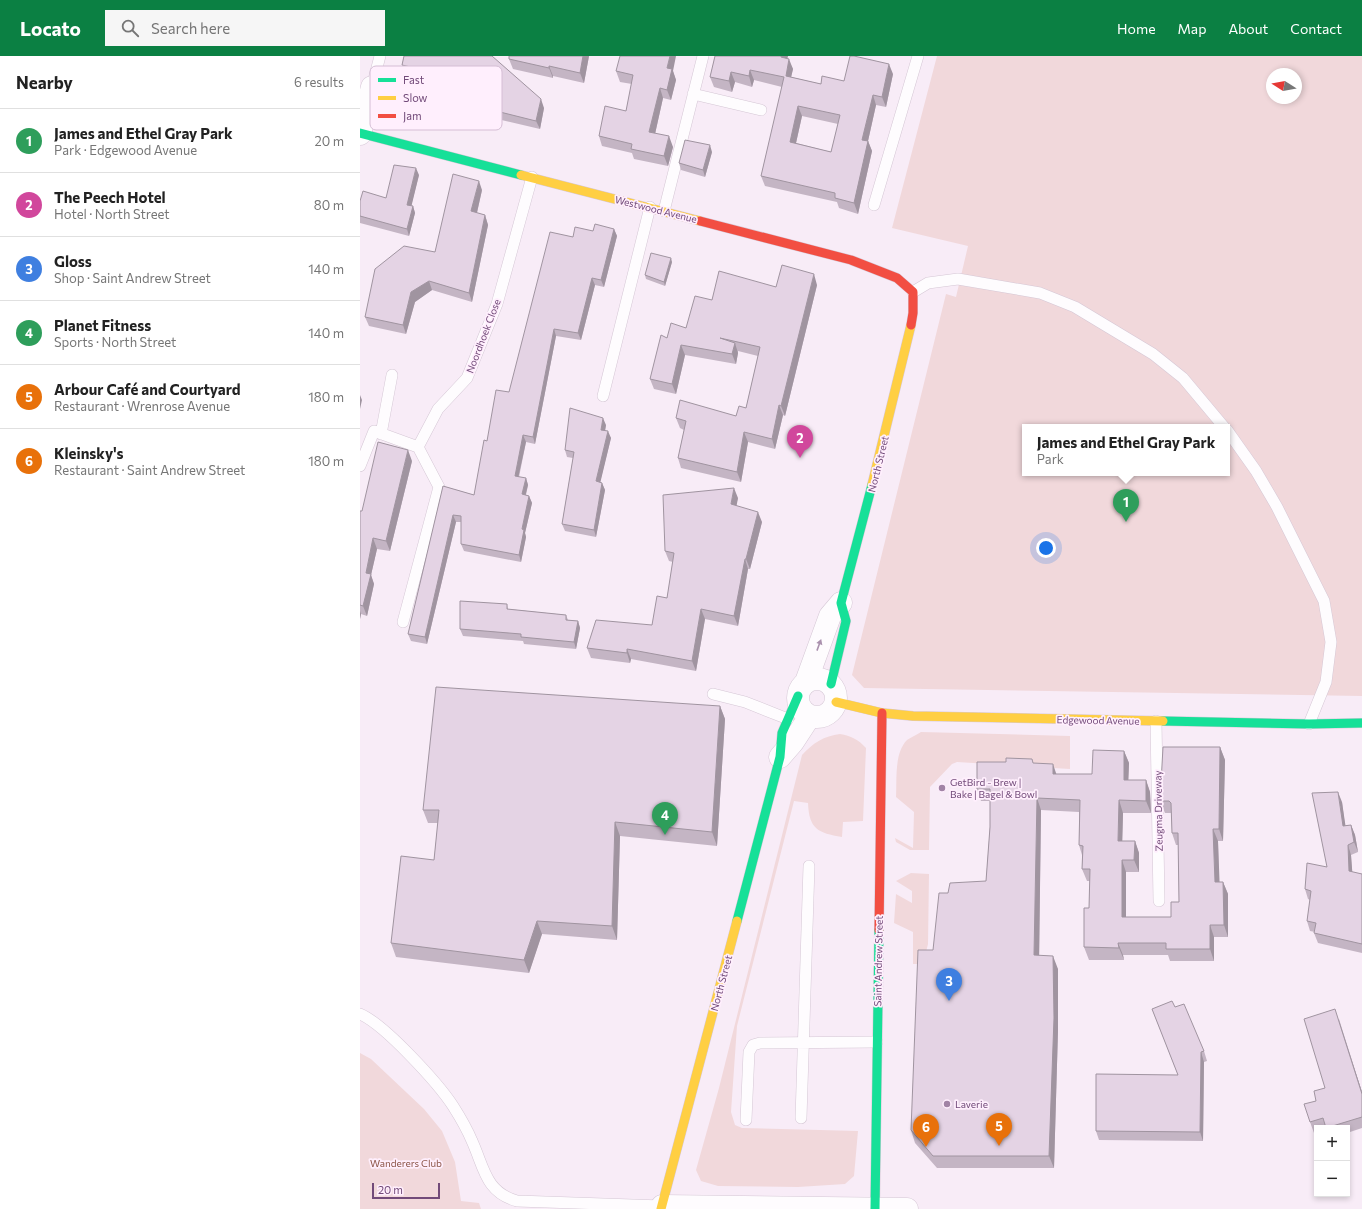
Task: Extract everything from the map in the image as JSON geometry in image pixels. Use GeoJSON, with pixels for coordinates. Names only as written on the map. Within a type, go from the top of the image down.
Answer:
{"type":"FeatureCollection","features":[{"type":"Feature","properties":{"kind":"street"},"geometry":{"type":"LineString","coordinates":[[360,133],[370,95]]}},
{"type":"Feature","properties":{"kind":"street","name":"Westwood Avenue"},"geometry":{"type":"LineString","coordinates":[[360,133],[851,260],[897,278],[913,292]]}},
{"type":"Feature","properties":{"kind":"street","name":"North Street"},"geometry":{"type":"LineString","coordinates":[[662,1208],[780,757],[779,746],[788,719],[802,689],[830,616],[841,603],[884,439],[911,324],[913,313],[913,292]]}},
{"type":"Feature","properties":{"kind":"street","name":"North Street"},"geometry":{"type":"LineString","coordinates":[[834,693],[846,621],[841,603]]}},
{"type":"Feature","properties":{"kind":"street"},"geometry":{"type":"LineString","coordinates":[[815,678],[824,680],[834,693],[833,709],[826,715],[818,717],[810,716],[804,712],[799,705],[802,689],[815,678]]}},
{"type":"Feature","properties":{"kind":"street","name":"Edgewood Avenue"},"geometry":{"type":"LineString","coordinates":[[834,693],[882,713],[930,717],[1362,724]]}},
{"type":"Feature","properties":{"kind":"street","name":"Saint Andrew Street"},"geometry":{"type":"LineString","coordinates":[[875,1209],[882,713]]}},
{"type":"Feature","properties":{"kind":"street","name":"North Street"},"geometry":{"type":"LineString","coordinates":[[780,757],[793,742],[810,716]]}},
{"type":"Feature","properties":{"kind":"street"},"geometry":{"type":"LineString","coordinates":[[662,1208],[907,1209]]}},
{"type":"Feature","properties":{"kind":"lane"},"geometry":{"type":"LineString","coordinates":[[377,66],[380,56]]}},
{"type":"Feature","properties":{"kind":"lane"},"geometry":{"type":"LineString","coordinates":[[664,211],[703,56]]}},
{"type":"Feature","properties":{"kind":"lane"},"geometry":{"type":"LineString","coordinates":[[874,205],[918,56]]}},
{"type":"Feature","properties":{"kind":"lane"},"geometry":{"type":"LineString","coordinates":[[693,94],[761,110]]}},
{"type":"Feature","properties":{"kind":"lane","name":"Noordhoek Close"},"geometry":{"type":"LineString","coordinates":[[418,447],[438,409],[467,378],[497,304],[532,177]]}},
{"type":"Feature","properties":{"kind":"lane"},"geometry":{"type":"LineString","coordinates":[[603,396],[650,207]]}},
{"type":"Feature","properties":{"kind":"lane"},"geometry":{"type":"LineString","coordinates":[[913,292],[928,283],[958,279],[1040,293],[1075,307],[1153,354],[1183,378],[1221,424]]}},
{"type":"Feature","properties":{"kind":"lane"},"geometry":{"type":"LineString","coordinates":[[381,434],[392,375]]}},
{"type":"Feature","properties":{"kind":"lane"},"geometry":{"type":"LineString","coordinates":[[360,466],[374,431],[418,447],[439,486],[404,622]]}},
{"type":"Feature","properties":{"kind":"lane"},"geometry":{"type":"LineString","coordinates":[[1230,434],[1256,471],[1277,507],[1324,601],[1331,642],[1326,682],[1309,724]]}},
{"type":"Feature","properties":{"kind":"lane"},"geometry":{"type":"LineString","coordinates":[[713,694],[745,702],[788,719]]}},
{"type":"Feature","properties":{"kind":"lane","name":"Zeugma Driveway"},"geometry":{"type":"LineString","coordinates":[[1156,721],[1159,901]]}},
{"type":"Feature","properties":{"kind":"lane"},"geometry":{"type":"LineString","coordinates":[[801,1118],[809,866]]}},
{"type":"Feature","properties":{"kind":"lane"},"geometry":{"type":"LineString","coordinates":[[360,1014],[371,1020],[420,1065],[452,1105],[472,1140],[490,1184],[506,1198],[517,1201],[662,1208]]}},
{"type":"Feature","properties":{"kind":"lane"},"geometry":{"type":"LineString","coordinates":[[746,1120],[750,1048],[760,1043],[877,1042]]}},
{"type":"Feature","properties":{"kind":"green space"},"geometry":{"type":"Polygon","coordinates":[[[937,56],[1362,56],[1362,696],[864,688],[852,675],[946,294],[956,297],[968,246],[892,228],[937,56]]]}},
{"type":"Feature","properties":{"kind":"green space"},"geometry":{"type":"Polygon","coordinates":[[[921,732],[1070,736],[1070,769],[957,762],[952,764],[930,787],[929,850],[910,850],[896,842],[895,838],[913,848],[914,812],[896,797],[897,767],[903,745],[907,740],[921,732]]]}},
{"type":"Feature","properties":{"kind":"green space"},"geometry":{"type":"Polygon","coordinates":[[[840,734],[854,738],[866,748],[863,821],[843,822],[842,837],[827,834],[816,828],[813,824],[810,819],[808,803],[794,801],[737,1026],[731,1112],[735,1125],[742,1128],[858,1131],[854,1176],[845,1184],[798,1187],[718,1186],[701,1181],[696,1170],[719,1088],[802,755],[819,741],[829,736],[840,734]]]}},
{"type":"Feature","properties":{"kind":"green space"},"geometry":{"type":"Polygon","coordinates":[[[911,873],[929,874],[928,944],[926,952],[918,964],[913,964],[913,932],[894,923],[896,894],[912,903],[912,891],[896,881],[911,873]]]}},
{"type":"Feature","properties":{"kind":"green space","name":"Wanderers Club"},"geometry":{"type":"Polygon","coordinates":[[[360,1053],[371,1059],[424,1109],[442,1131],[455,1162],[461,1201],[479,1203],[481,1209],[360,1209],[360,1053]]]}},
{"type":"Feature","properties":{"kind":"building"},"geometry":{"type":"Polygon","coordinates":[[[404,56],[492,56],[541,99],[536,121],[502,112],[502,66],[402,65],[404,56]]]}},
{"type":"Feature","properties":{"kind":"building"},"geometry":{"type":"Polygon","coordinates":[[[509,56],[583,56],[580,73],[509,59],[509,56]]]}},
{"type":"Feature","properties":{"kind":"building"},"geometry":{"type":"Polygon","coordinates":[[[620,56],[670,56],[667,68],[672,69],[667,90],[660,88],[649,132],[669,136],[664,156],[631,149],[632,144],[599,136],[605,106],[626,111],[633,75],[616,71],[620,56]]]}},
{"type":"Feature","properties":{"kind":"building"},"geometry":{"type":"Polygon","coordinates":[[[715,56],[781,56],[789,59],[786,76],[821,84],[822,76],[844,81],[850,56],[889,64],[882,97],[873,95],[862,140],[868,141],[854,203],[835,198],[835,193],[761,176],[784,77],[750,70],[749,76],[731,72],[729,81],[710,77],[715,56]],[[798,106],[790,142],[831,152],[840,115],[798,106]]]}},
{"type":"Feature","properties":{"kind":"building"},"geometry":{"type":"Polygon","coordinates":[[[685,140],[710,145],[703,170],[679,163],[685,140]]]}},
{"type":"Feature","properties":{"kind":"building"},"geometry":{"type":"Polygon","coordinates":[[[394,165],[416,168],[407,205],[413,206],[407,229],[360,216],[360,201],[363,191],[386,198],[394,165]]]}},
{"type":"Feature","properties":{"kind":"building"},"geometry":{"type":"Polygon","coordinates":[[[453,174],[479,181],[471,211],[485,215],[469,293],[429,281],[411,292],[403,325],[365,317],[375,269],[404,246],[435,252],[453,174]]]}},
{"type":"Feature","properties":{"kind":"building"},"geometry":{"type":"Polygon","coordinates":[[[595,224],[614,229],[601,280],[592,278],[578,333],[554,329],[533,437],[523,435],[515,476],[526,478],[522,494],[529,496],[522,529],[524,530],[519,555],[461,544],[461,516],[453,515],[425,637],[408,634],[443,486],[474,495],[484,440],[487,441],[496,390],[509,392],[550,232],[573,237],[575,227],[593,231],[595,224]]]}},
{"type":"Feature","properties":{"kind":"building"},"geometry":{"type":"Polygon","coordinates":[[[651,253],[671,258],[664,282],[645,275],[651,253]]]}},
{"type":"Feature","properties":{"kind":"building"},"geometry":{"type":"Polygon","coordinates":[[[782,265],[814,274],[781,406],[779,405],[772,439],[744,432],[737,472],[678,458],[686,421],[676,418],[680,400],[736,416],[739,406],[746,408],[760,347],[720,338],[735,343],[732,354],[681,345],[672,384],[650,379],[661,335],[667,338],[671,323],[686,328],[695,296],[712,300],[719,271],[776,287],[782,265]]]}},
{"type":"Feature","properties":{"kind":"building"},"geometry":{"type":"Polygon","coordinates":[[[570,408],[603,418],[601,430],[608,431],[596,481],[602,483],[594,530],[562,524],[574,452],[565,450],[570,408]]]}},
{"type":"Feature","properties":{"kind":"building"},"geometry":{"type":"Polygon","coordinates":[[[378,442],[408,450],[386,541],[373,538],[366,573],[371,574],[363,606],[360,605],[360,511],[362,511],[378,442]]]}},
{"type":"Feature","properties":{"kind":"building"},"geometry":{"type":"Polygon","coordinates":[[[734,488],[731,504],[758,512],[745,559],[734,616],[701,609],[692,661],[627,649],[627,653],[587,648],[596,620],[652,625],[657,596],[667,598],[674,553],[665,551],[663,495],[734,488]]]}},
{"type":"Feature","properties":{"kind":"building"},"geometry":{"type":"Polygon","coordinates":[[[460,601],[507,604],[507,609],[566,615],[566,620],[578,621],[574,642],[521,637],[521,634],[460,629],[460,601]]]}},
{"type":"Feature","properties":{"kind":"building"},"geometry":{"type":"Polygon","coordinates":[[[436,687],[720,706],[712,832],[615,822],[612,926],[537,921],[524,960],[391,943],[401,856],[434,860],[439,810],[423,810],[436,687]]]}},
{"type":"Feature","properties":{"kind":"building"},"geometry":{"type":"Polygon","coordinates":[[[1163,747],[1220,747],[1219,829],[1213,829],[1215,882],[1223,882],[1224,925],[1210,925],[1210,949],[1166,949],[1166,943],[1118,943],[1119,948],[1084,947],[1084,908],[1089,908],[1090,869],[1082,869],[1083,846],[1079,845],[1080,800],[1037,798],[1034,955],[1053,956],[1054,1018],[1049,1156],[933,1156],[911,1130],[918,950],[933,950],[939,893],[948,893],[950,883],[986,881],[990,827],[990,789],[977,789],[977,762],[1006,762],[1006,758],[1032,759],[1033,763],[1053,764],[1053,774],[1092,774],[1093,750],[1124,751],[1124,780],[1146,780],[1146,801],[1119,800],[1118,841],[1135,841],[1134,860],[1122,860],[1122,917],[1171,917],[1171,902],[1179,902],[1178,833],[1172,833],[1171,803],[1169,801],[1160,801],[1163,747]]]}},
{"type":"Feature","properties":{"kind":"building"},"geometry":{"type":"Polygon","coordinates":[[[1338,792],[1343,826],[1351,825],[1354,842],[1348,845],[1349,871],[1362,874],[1362,944],[1314,933],[1316,923],[1307,921],[1311,891],[1305,889],[1307,863],[1327,867],[1312,793],[1338,792]]]}},
{"type":"Feature","properties":{"kind":"building"},"geometry":{"type":"Polygon","coordinates":[[[1172,1001],[1175,1007],[1184,1004],[1204,1051],[1201,1052],[1200,1132],[1096,1131],[1096,1074],[1178,1075],[1152,1009],[1172,1001]]]}},
{"type":"Feature","properties":{"kind":"building"},"geometry":{"type":"Polygon","coordinates":[[[1335,1009],[1362,1094],[1362,1117],[1336,1125],[1325,1125],[1323,1118],[1310,1122],[1304,1104],[1316,1101],[1314,1091],[1325,1088],[1304,1019],[1335,1009]]]}},
{"type":"Feature","properties":{"kind":"traffic: fast"},"geometry":{"type":"LineString","coordinates":[[360,133],[521,175]]}},
{"type":"Feature","properties":{"kind":"traffic: fast"},"geometry":{"type":"LineString","coordinates":[[831,684],[846,621],[841,603],[872,485]]}},
{"type":"Feature","properties":{"kind":"traffic: fast"},"geometry":{"type":"LineString","coordinates":[[737,921],[780,757],[782,733],[798,696]]}},
{"type":"Feature","properties":{"kind":"traffic: fast"},"geometry":{"type":"LineString","coordinates":[[1163,721],[1309,724],[1362,723]]}},
{"type":"Feature","properties":{"kind":"traffic: fast"},"geometry":{"type":"LineString","coordinates":[[875,1209],[879,930]]}},
{"type":"Feature","properties":{"kind":"traffic: slow"},"geometry":{"type":"LineString","coordinates":[[521,175],[700,221]]}},
{"type":"Feature","properties":{"kind":"traffic: slow"},"geometry":{"type":"LineString","coordinates":[[872,485],[911,325]]}},
{"type":"Feature","properties":{"kind":"traffic: slow"},"geometry":{"type":"LineString","coordinates":[[836,702],[882,713],[913,716],[1163,721]]}},
{"type":"Feature","properties":{"kind":"traffic: slow"},"geometry":{"type":"LineString","coordinates":[[661,1209],[737,921]]}},
{"type":"Feature","properties":{"kind":"traffic: jam"},"geometry":{"type":"LineString","coordinates":[[700,221],[851,260],[897,278],[913,292],[913,313],[911,325]]}},
{"type":"Feature","properties":{"kind":"traffic: jam"},"geometry":{"type":"LineString","coordinates":[[879,930],[882,713]]}},
{"type":"Feature","properties":{"kind":"place","name":"The Peech Hotel"},"geometry":{"type":"Point","coordinates":[800,458]}},
{"type":"Feature","properties":{"kind":"place","name":"James and Ethel Gray Park"},"geometry":{"type":"Point","coordinates":[1126,522]}},
{"type":"Feature","properties":{"kind":"place","name":"GetBird - Brew | Bake | Bagel & Bowl"},"geometry":{"type":"Point","coordinates":[942,788]}},
{"type":"Feature","properties":{"kind":"place","name":"Planet Fitness"},"geometry":{"type":"Point","coordinates":[665,835]}},
{"type":"Feature","properties":{"kind":"place","name":"Gloss"},"geometry":{"type":"Point","coordinates":[949,1001]}},
{"type":"Feature","properties":{"kind":"place","name":"Laverie"},"geometry":{"type":"Point","coordinates":[947,1104]}},
{"type":"Feature","properties":{"kind":"place","name":"Arbour Café and Courtyard"},"geometry":{"type":"Point","coordinates":[999,1146]}},
{"type":"Feature","properties":{"kind":"place","name":"Kleinsky's"},"geometry":{"type":"Point","coordinates":[926,1147]}}]}
